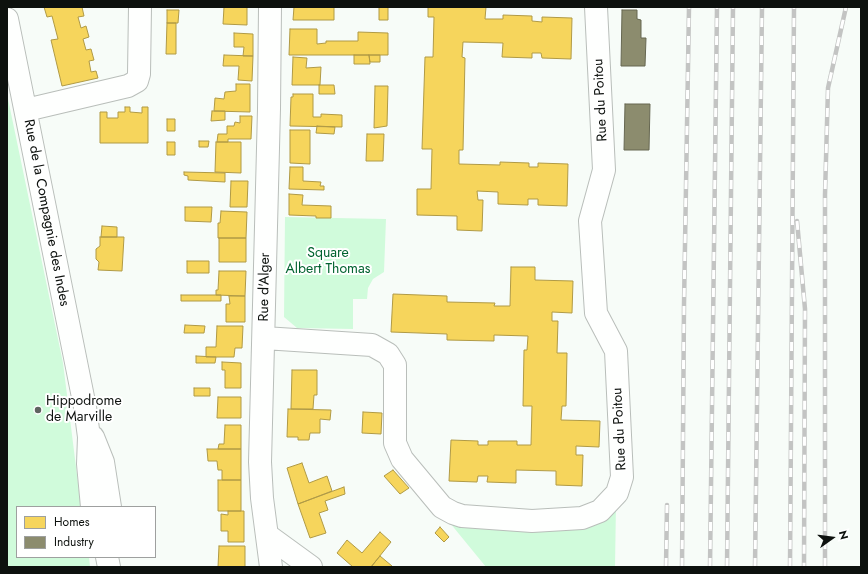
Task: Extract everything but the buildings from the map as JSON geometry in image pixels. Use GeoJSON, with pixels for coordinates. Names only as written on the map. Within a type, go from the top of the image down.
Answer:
{"type":"FeatureCollection","features":[{"type":"Feature","properties":{"kind":"street"},"geometry":{"type":"LineString","coordinates":[[26,110],[128,86],[137,81],[139,74],[140,7]]}},
{"type":"Feature","properties":{"kind":"street","name":"Rue d'Alger"},"geometry":{"type":"LineString","coordinates":[[270,7],[264,338],[260,462],[262,498],[271,567]]}},
{"type":"Feature","properties":{"kind":"street","name":"Rue du Poitou"},"geometry":{"type":"LineString","coordinates":[[264,338],[372,345],[388,354],[395,365],[395,443],[402,459],[442,507],[453,513],[462,516],[532,521],[582,518],[600,511],[617,494],[622,477],[616,351],[596,313],[590,221],[604,170],[596,7]]}},
{"type":"Feature","properties":{"kind":"street","name":"Rue de la Compagnie des Indes"},"geometry":{"type":"LineString","coordinates":[[7,19],[85,407],[89,437],[88,464],[92,506]]}},
{"type":"Feature","properties":{"kind":"street","name":"Rue de la Compagnie des Indes"},"geometry":{"type":"LineString","coordinates":[[85,407],[94,439],[103,462],[110,506]]}},
{"type":"Feature","properties":{"kind":"street"},"geometry":{"type":"LineString","coordinates":[[267,535],[311,567]]}},
{"type":"Feature","properties":{"kind":"green space","name":"Hippodrome de Marville"},"geometry":{"type":"Polygon","coordinates":[[[7,94],[63,363],[81,506],[16,506],[16,558],[89,558],[90,567],[7,567],[7,94]]]}},
{"type":"Feature","properties":{"kind":"green space","name":"Square Albert Thomas"},"geometry":{"type":"Polygon","coordinates":[[[285,217],[386,219],[384,272],[373,279],[368,288],[367,299],[353,299],[353,329],[297,328],[284,317],[285,217]]]}},
{"type":"Feature","properties":{"kind":"green space"},"geometry":{"type":"Polygon","coordinates":[[[616,503],[615,567],[486,567],[450,523],[616,503]]]}},
{"type":"Feature","properties":{"kind":"railway"},"geometry":{"type":"LineString","coordinates":[[682,567],[684,305],[689,7]]}},
{"type":"Feature","properties":{"kind":"railway"},"geometry":{"type":"LineString","coordinates":[[710,567],[717,7]]}},
{"type":"Feature","properties":{"kind":"railway"},"geometry":{"type":"LineString","coordinates":[[727,567],[733,7]]}},
{"type":"Feature","properties":{"kind":"railway"},"geometry":{"type":"LineString","coordinates":[[755,567],[762,7]]}},
{"type":"Feature","properties":{"kind":"railway"},"geometry":{"type":"LineString","coordinates":[[790,567],[794,7]]}},
{"type":"Feature","properties":{"kind":"railway"},"geometry":{"type":"LineString","coordinates":[[825,567],[825,195],[828,88],[846,7]]}},
{"type":"Feature","properties":{"kind":"railway"},"geometry":{"type":"LineString","coordinates":[[797,221],[805,309],[804,567]]}},
{"type":"Feature","properties":{"kind":"railway"},"geometry":{"type":"LineString","coordinates":[[666,567],[667,505]]}},
{"type":"Feature","properties":{"kind":"place","name":"Hippodrome de Marville"},"geometry":{"type":"Point","coordinates":[38,410]}}]}
